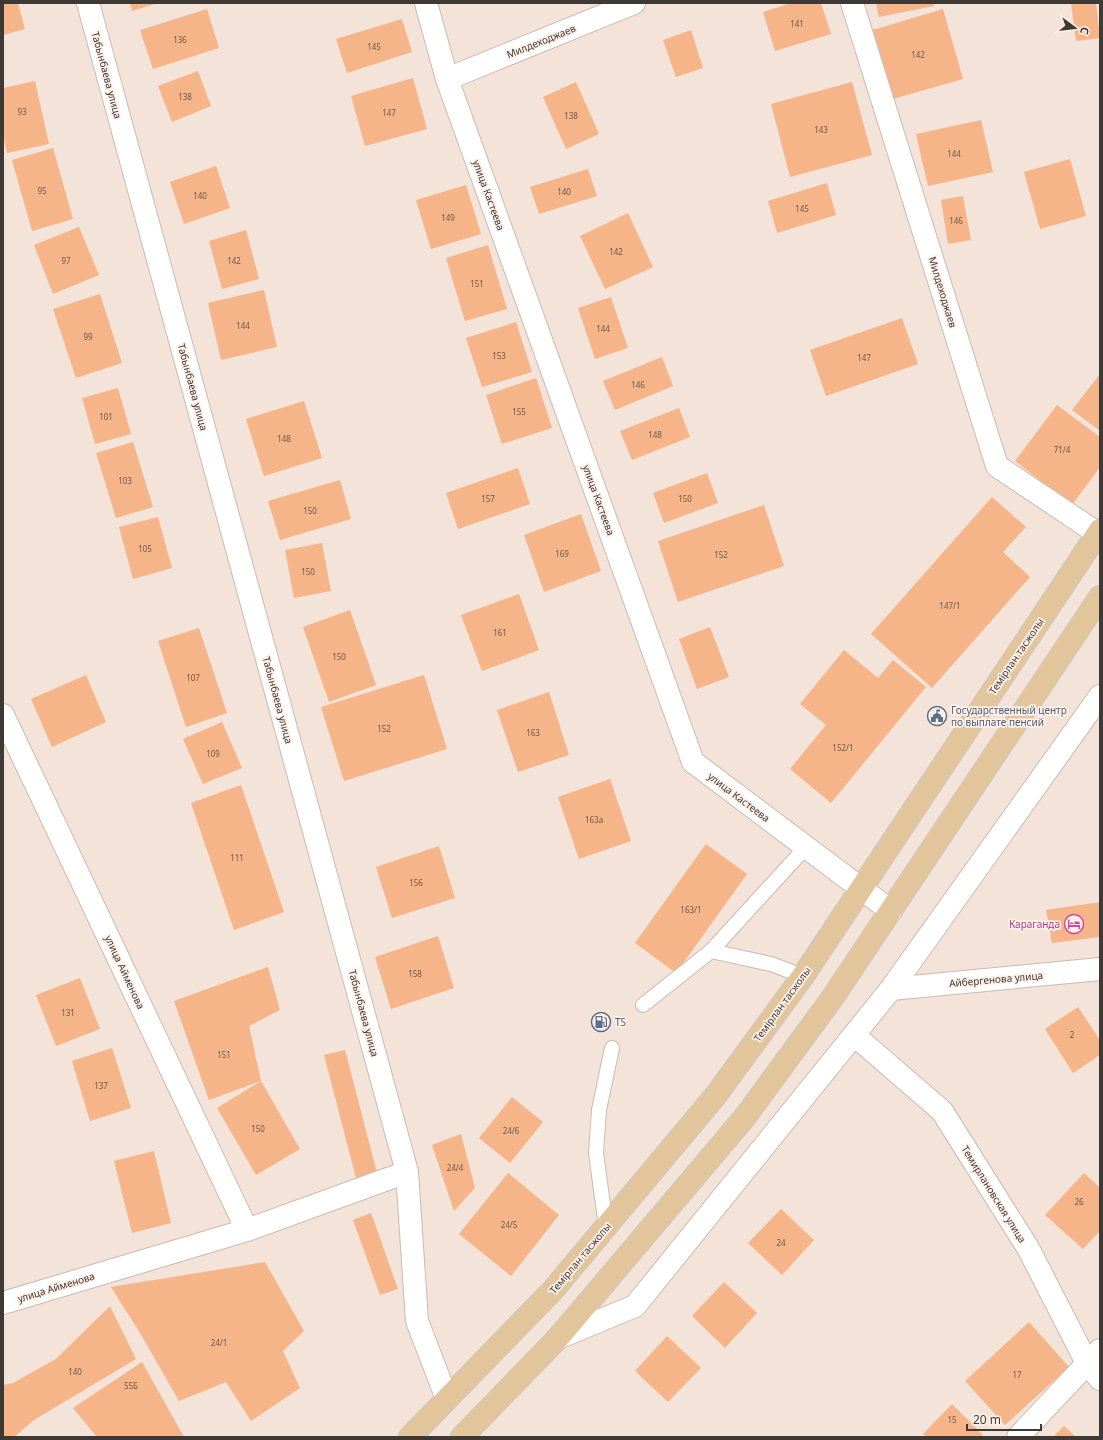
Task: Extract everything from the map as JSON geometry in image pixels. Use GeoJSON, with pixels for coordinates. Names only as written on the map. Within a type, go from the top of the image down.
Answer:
{"type":"FeatureCollection","features":[{"type":"Feature","properties":{"kind":"main road","name":"Темірлан тасжолы"},"geometry":{"type":"LineString","coordinates":[[410,1437],[553,1290],[716,1094],[803,976],[1099,532]]}},
{"type":"Feature","properties":{"kind":"main road"},"geometry":{"type":"LineString","coordinates":[[462,1437],[558,1338],[745,1117],[833,997],[1100,596]]}},
{"type":"Feature","properties":{"kind":"street","name":"Табынбаева улица"},"geometry":{"type":"LineString","coordinates":[[88,3],[407,1172],[417,1321],[447,1399]]}},
{"type":"Feature","properties":{"kind":"street","name":"улица Кастеева"},"geometry":{"type":"LineString","coordinates":[[426,3],[447,79],[693,762],[891,911]]}},
{"type":"Feature","properties":{"kind":"street","name":"Милдеходжаев"},"geometry":{"type":"LineString","coordinates":[[447,79],[634,3]]}},
{"type":"Feature","properties":{"kind":"street","name":"Милдеходжаев"},"geometry":{"type":"LineString","coordinates":[[852,3],[997,466],[1099,532]]}},
{"type":"Feature","properties":{"kind":"street"},"geometry":{"type":"LineString","coordinates":[[558,1338],[634,1306],[891,989],[1100,696]]}},
{"type":"Feature","properties":{"kind":"street","name":"улица Айменова"},"geometry":{"type":"LineString","coordinates":[[3,715],[247,1230]]}},
{"type":"Feature","properties":{"kind":"street","name":"Айбергенова улица"},"geometry":{"type":"LineString","coordinates":[[891,989],[1100,969]]}},
{"type":"Feature","properties":{"kind":"street","name":"Темирлановская улица"},"geometry":{"type":"LineString","coordinates":[[854,1035],[942,1111],[1028,1248],[1096,1364]]}},
{"type":"Feature","properties":{"kind":"street","name":"улица Айменова"},"geometry":{"type":"LineString","coordinates":[[3,1303],[247,1230],[407,1172]]}},
{"type":"Feature","properties":{"kind":"street"},"geometry":{"type":"LineString","coordinates":[[1018,1437],[1096,1364]]}},
{"type":"Feature","properties":{"kind":"lane"},"geometry":{"type":"LineString","coordinates":[[643,1005],[711,951],[806,847]]}},
{"type":"Feature","properties":{"kind":"lane"},"geometry":{"type":"LineString","coordinates":[[711,951],[771,964],[803,976]]}},
{"type":"Feature","properties":{"kind":"lane"},"geometry":{"type":"LineString","coordinates":[[606,1227],[596,1153],[599,1110],[612,1048]]}},
{"type":"Feature","properties":{"kind":"building"},"geometry":{"type":"Polygon","coordinates":[[[3,3],[18,3],[25,29],[3,35],[3,3]]]}},
{"type":"Feature","properties":{"kind":"building"},"geometry":{"type":"Polygon","coordinates":[[[130,3],[158,3],[132,11],[130,3]]]}},
{"type":"Feature","properties":{"kind":"building"},"geometry":{"type":"Polygon","coordinates":[[[792,3],[821,3],[831,34],[775,51],[763,12],[792,3]]]}},
{"type":"Feature","properties":{"kind":"building"},"geometry":{"type":"Polygon","coordinates":[[[876,3],[933,3],[934,6],[879,17],[876,3]]]}},
{"type":"Feature","properties":{"kind":"building"},"geometry":{"type":"Polygon","coordinates":[[[1071,3],[1096,3],[1100,38],[1076,41],[1071,3]]]}},
{"type":"Feature","properties":{"kind":"building"},"geometry":{"type":"Polygon","coordinates":[[[207,9],[219,48],[153,69],[140,30],[207,9]]]}},
{"type":"Feature","properties":{"kind":"building"},"geometry":{"type":"Polygon","coordinates":[[[943,9],[963,79],[893,99],[873,30],[943,9]]]}},
{"type":"Feature","properties":{"kind":"building"},"geometry":{"type":"Polygon","coordinates":[[[402,19],[412,52],[347,73],[336,39],[402,19]]]}},
{"type":"Feature","properties":{"kind":"building"},"geometry":{"type":"Polygon","coordinates":[[[691,30],[703,68],[676,77],[663,40],[691,30]]]}},
{"type":"Feature","properties":{"kind":"building"},"geometry":{"type":"Polygon","coordinates":[[[198,71],[211,106],[172,122],[158,86],[198,71]]]}},
{"type":"Feature","properties":{"kind":"building"},"geometry":{"type":"Polygon","coordinates":[[[413,78],[427,129],[365,146],[351,96],[413,78]]]}},
{"type":"Feature","properties":{"kind":"building"},"geometry":{"type":"Polygon","coordinates":[[[35,81],[49,144],[7,153],[3,133],[3,88],[35,81]]]}},
{"type":"Feature","properties":{"kind":"building"},"geometry":{"type":"Polygon","coordinates":[[[576,82],[599,134],[566,149],[543,97],[576,82]]]}},
{"type":"Feature","properties":{"kind":"building"},"geometry":{"type":"Polygon","coordinates":[[[852,82],[872,155],[790,177],[771,104],[852,82]]]}},
{"type":"Feature","properties":{"kind":"building"},"geometry":{"type":"Polygon","coordinates":[[[981,120],[993,172],[928,186],[916,134],[981,120]]]}},
{"type":"Feature","properties":{"kind":"building"},"geometry":{"type":"Polygon","coordinates":[[[53,148],[73,219],[32,231],[12,160],[53,148]]]}},
{"type":"Feature","properties":{"kind":"building"},"geometry":{"type":"Polygon","coordinates":[[[1070,159],[1086,216],[1040,229],[1024,172],[1070,159]]]}},
{"type":"Feature","properties":{"kind":"building"},"geometry":{"type":"Polygon","coordinates":[[[216,166],[230,208],[184,224],[170,182],[216,166]]]}},
{"type":"Feature","properties":{"kind":"building"},"geometry":{"type":"Polygon","coordinates":[[[588,169],[597,196],[539,214],[530,187],[588,169]]]}},
{"type":"Feature","properties":{"kind":"building"},"geometry":{"type":"Polygon","coordinates":[[[827,183],[836,215],[777,233],[768,201],[827,183]]]}},
{"type":"Feature","properties":{"kind":"building"},"geometry":{"type":"Polygon","coordinates":[[[466,185],[481,234],[431,249],[416,200],[466,185]]]}},
{"type":"Feature","properties":{"kind":"building"},"geometry":{"type":"Polygon","coordinates":[[[963,196],[971,240],[948,244],[941,200],[963,196]]]}},
{"type":"Feature","properties":{"kind":"building"},"geometry":{"type":"Polygon","coordinates":[[[628,213],[653,267],[605,289],[580,236],[628,213]]]}},
{"type":"Feature","properties":{"kind":"building"},"geometry":{"type":"Polygon","coordinates":[[[79,227],[99,275],[53,294],[34,245],[79,227]]]}},
{"type":"Feature","properties":{"kind":"building"},"geometry":{"type":"Polygon","coordinates":[[[246,230],[259,279],[222,289],[209,241],[246,230]]]}},
{"type":"Feature","properties":{"kind":"building"},"geometry":{"type":"Polygon","coordinates":[[[488,245],[507,309],[465,321],[446,258],[488,245]]]}},
{"type":"Feature","properties":{"kind":"building"},"geometry":{"type":"Polygon","coordinates":[[[264,290],[277,347],[221,360],[208,303],[264,290]]]}},
{"type":"Feature","properties":{"kind":"building"},"geometry":{"type":"Polygon","coordinates":[[[100,294],[122,363],[76,378],[53,309],[100,294]]]}},
{"type":"Feature","properties":{"kind":"building"},"geometry":{"type":"Polygon","coordinates":[[[611,297],[628,348],[595,359],[578,308],[611,297]]]}},
{"type":"Feature","properties":{"kind":"building"},"geometry":{"type":"Polygon","coordinates":[[[902,318],[918,364],[826,396],[810,350],[902,318]]]}},
{"type":"Feature","properties":{"kind":"building"},"geometry":{"type":"Polygon","coordinates":[[[516,322],[532,372],[482,387],[466,338],[516,322]]]}},
{"type":"Feature","properties":{"kind":"building"},"geometry":{"type":"Polygon","coordinates":[[[662,357],[673,386],[615,410],[603,381],[662,357]]]}},
{"type":"Feature","properties":{"kind":"building"},"geometry":{"type":"Polygon","coordinates":[[[1100,374],[1100,431],[1072,410],[1100,374]]]}},
{"type":"Feature","properties":{"kind":"building"},"geometry":{"type":"Polygon","coordinates":[[[536,378],[552,428],[502,444],[486,395],[536,378]]]}},
{"type":"Feature","properties":{"kind":"building"},"geometry":{"type":"Polygon","coordinates":[[[118,388],[131,434],[95,444],[82,398],[118,388]]]}},
{"type":"Feature","properties":{"kind":"building"},"geometry":{"type":"Polygon","coordinates":[[[304,401],[322,458],[264,476],[246,419],[304,401]]]}},
{"type":"Feature","properties":{"kind":"building"},"geometry":{"type":"Polygon","coordinates":[[[1057,405],[1100,437],[1100,467],[1072,505],[1015,461],[1057,405]]]}},
{"type":"Feature","properties":{"kind":"building"},"geometry":{"type":"Polygon","coordinates":[[[679,408],[690,437],[632,460],[620,431],[679,408]]]}},
{"type":"Feature","properties":{"kind":"building"},"geometry":{"type":"Polygon","coordinates":[[[133,442],[153,507],[116,518],[96,453],[133,442]]]}},
{"type":"Feature","properties":{"kind":"building"},"geometry":{"type":"Polygon","coordinates":[[[518,468],[530,504],[458,529],[446,493],[518,468]]]}},
{"type":"Feature","properties":{"kind":"building"},"geometry":{"type":"Polygon","coordinates":[[[707,473],[718,503],[664,523],[653,493],[707,473]]]}},
{"type":"Feature","properties":{"kind":"building"},"geometry":{"type":"Polygon","coordinates":[[[340,480],[351,519],[280,540],[268,501],[340,480]]]}},
{"type":"Feature","properties":{"kind":"building"},"geometry":{"type":"Polygon","coordinates":[[[992,497],[1026,527],[1003,552],[1030,577],[932,688],[871,634],[992,497]]]}},
{"type":"Feature","properties":{"kind":"building"},"geometry":{"type":"Polygon","coordinates":[[[764,505],[784,566],[678,602],[658,541],[764,505]]]}},
{"type":"Feature","properties":{"kind":"building"},"geometry":{"type":"Polygon","coordinates":[[[581,514],[601,571],[544,592],[524,535],[581,514]]]}},
{"type":"Feature","properties":{"kind":"building"},"geometry":{"type":"Polygon","coordinates":[[[158,517],[172,568],[133,579],[119,527],[158,517]]]}},
{"type":"Feature","properties":{"kind":"building"},"geometry":{"type":"Polygon","coordinates":[[[322,543],[331,591],[294,598],[285,550],[322,543]]]}},
{"type":"Feature","properties":{"kind":"building"},"geometry":{"type":"Polygon","coordinates":[[[519,594],[539,650],[482,671],[461,615],[519,594]]]}},
{"type":"Feature","properties":{"kind":"building"},"geometry":{"type":"Polygon","coordinates":[[[350,610],[376,685],[329,702],[303,627],[350,610]]]}},
{"type":"Feature","properties":{"kind":"building"},"geometry":{"type":"Polygon","coordinates":[[[710,627],[729,677],[697,689],[679,639],[710,627]]]}},
{"type":"Feature","properties":{"kind":"building"},"geometry":{"type":"Polygon","coordinates":[[[199,628],[227,713],[186,727],[158,641],[199,628]]]}},
{"type":"Feature","properties":{"kind":"building"},"geometry":{"type":"Polygon","coordinates":[[[844,650],[878,678],[893,660],[926,687],[831,803],[790,769],[826,725],[800,704],[844,650]]]}},
{"type":"Feature","properties":{"kind":"building"},"geometry":{"type":"Polygon","coordinates":[[[86,675],[106,722],[52,747],[31,699],[86,675]]]}},
{"type":"Feature","properties":{"kind":"building"},"geometry":{"type":"Polygon","coordinates":[[[424,675],[447,749],[344,781],[321,707],[424,675]]]}},
{"type":"Feature","properties":{"kind":"building"},"geometry":{"type":"Polygon","coordinates":[[[549,692],[569,755],[518,772],[497,710],[549,692]]]}},
{"type":"Feature","properties":{"kind":"building"},"geometry":{"type":"Polygon","coordinates":[[[222,722],[242,768],[203,784],[183,739],[222,722]]]}},
{"type":"Feature","properties":{"kind":"building"},"geometry":{"type":"Polygon","coordinates":[[[610,779],[631,841],[579,859],[558,797],[610,779]]]}},
{"type":"Feature","properties":{"kind":"building"},"geometry":{"type":"Polygon","coordinates":[[[241,785],[284,912],[234,930],[191,803],[241,785]]]}},
{"type":"Feature","properties":{"kind":"building"},"geometry":{"type":"Polygon","coordinates":[[[706,844],[747,874],[676,973],[635,943],[706,844]]]}},
{"type":"Feature","properties":{"kind":"building"},"geometry":{"type":"Polygon","coordinates":[[[439,846],[455,898],[392,918],[376,867],[439,846]]]}},
{"type":"Feature","properties":{"kind":"building","name":"Караганда"},"geometry":{"type":"Polygon","coordinates":[[[1100,902],[1100,937],[1052,943],[1046,910],[1100,902]]]}},
{"type":"Feature","properties":{"kind":"building"},"geometry":{"type":"Polygon","coordinates":[[[438,936],[454,988],[391,1009],[375,957],[438,936]]]}},
{"type":"Feature","properties":{"kind":"building"},"geometry":{"type":"Polygon","coordinates":[[[268,967],[280,1010],[249,1026],[261,1081],[209,1100],[174,1001],[268,967]]]}},
{"type":"Feature","properties":{"kind":"building"},"geometry":{"type":"Polygon","coordinates":[[[80,978],[100,1029],[56,1046],[36,995],[80,978]]]}},
{"type":"Feature","properties":{"kind":"building"},"geometry":{"type":"Polygon","coordinates":[[[1078,1007],[1100,1040],[1100,1055],[1073,1073],[1045,1029],[1078,1007]]]}},
{"type":"Feature","properties":{"kind":"building"},"geometry":{"type":"Polygon","coordinates":[[[112,1048],[131,1108],[90,1121],[72,1061],[112,1048]]]}},
{"type":"Feature","properties":{"kind":"building"},"geometry":{"type":"Polygon","coordinates":[[[345,1050],[377,1173],[356,1178],[324,1055],[345,1050]]]}},
{"type":"Feature","properties":{"kind":"building"},"geometry":{"type":"Polygon","coordinates":[[[261,1081],[300,1149],[256,1175],[217,1108],[261,1081]]]}},
{"type":"Feature","properties":{"kind":"building"},"geometry":{"type":"Polygon","coordinates":[[[512,1097],[543,1122],[510,1163],[479,1138],[512,1097]]]}},
{"type":"Feature","properties":{"kind":"building"},"geometry":{"type":"Polygon","coordinates":[[[461,1134],[475,1188],[454,1211],[432,1145],[461,1134]]]}},
{"type":"Feature","properties":{"kind":"building"},"geometry":{"type":"Polygon","coordinates":[[[154,1151],[171,1223],[132,1233],[114,1161],[154,1151]]]}},
{"type":"Feature","properties":{"kind":"building"},"geometry":{"type":"Polygon","coordinates":[[[508,1173],[559,1215],[511,1276],[459,1234],[508,1173]]]}},
{"type":"Feature","properties":{"kind":"building"},"geometry":{"type":"Polygon","coordinates":[[[1084,1173],[1100,1188],[1100,1231],[1083,1249],[1045,1215],[1084,1173]]]}},
{"type":"Feature","properties":{"kind":"building"},"geometry":{"type":"Polygon","coordinates":[[[781,1209],[814,1240],[782,1275],[748,1243],[781,1209]]]}},
{"type":"Feature","properties":{"kind":"building"},"geometry":{"type":"Polygon","coordinates":[[[371,1213],[398,1289],[380,1295],[353,1220],[371,1213]]]}},
{"type":"Feature","properties":{"kind":"building"},"geometry":{"type":"Polygon","coordinates":[[[265,1262],[304,1331],[283,1351],[300,1388],[251,1421],[226,1382],[179,1401],[140,1333],[111,1287],[265,1262]]]}},
{"type":"Feature","properties":{"kind":"building"},"geometry":{"type":"Polygon","coordinates":[[[724,1282],[757,1313],[725,1348],[692,1316],[724,1282]]]}},
{"type":"Feature","properties":{"kind":"building"},"geometry":{"type":"Polygon","coordinates":[[[110,1306],[136,1359],[34,1420],[14,1437],[3,1437],[3,1385],[13,1383],[56,1359],[110,1306]]]}},
{"type":"Feature","properties":{"kind":"building"},"geometry":{"type":"Polygon","coordinates":[[[1029,1322],[1069,1367],[1005,1425],[965,1381],[1029,1322]]]}},
{"type":"Feature","properties":{"kind":"building"},"geometry":{"type":"Polygon","coordinates":[[[667,1336],[701,1368],[668,1402],[635,1371],[667,1336]]]}},
{"type":"Feature","properties":{"kind":"building"},"geometry":{"type":"Polygon","coordinates":[[[142,1362],[184,1437],[97,1437],[73,1408],[142,1362]]]}},
{"type":"Feature","properties":{"kind":"building"},"geometry":{"type":"Polygon","coordinates":[[[952,1404],[983,1435],[981,1437],[926,1437],[923,1434],[952,1404]]]}},
{"type":"Feature","properties":{"kind":"building"},"geometry":{"type":"Polygon","coordinates":[[[1064,1426],[1076,1437],[1053,1437],[1064,1426]]]}},
{"type":"Feature","properties":{"kind":"place","name":"Государственный центр по выплате пенсий"},"geometry":{"type":"Point","coordinates":[937,716]}},
{"type":"Feature","properties":{"kind":"place","name":"Караганда"},"geometry":{"type":"Point","coordinates":[1074,924]}},
{"type":"Feature","properties":{"kind":"place","name":"TS"},"geometry":{"type":"Point","coordinates":[601,1022]}}]}
